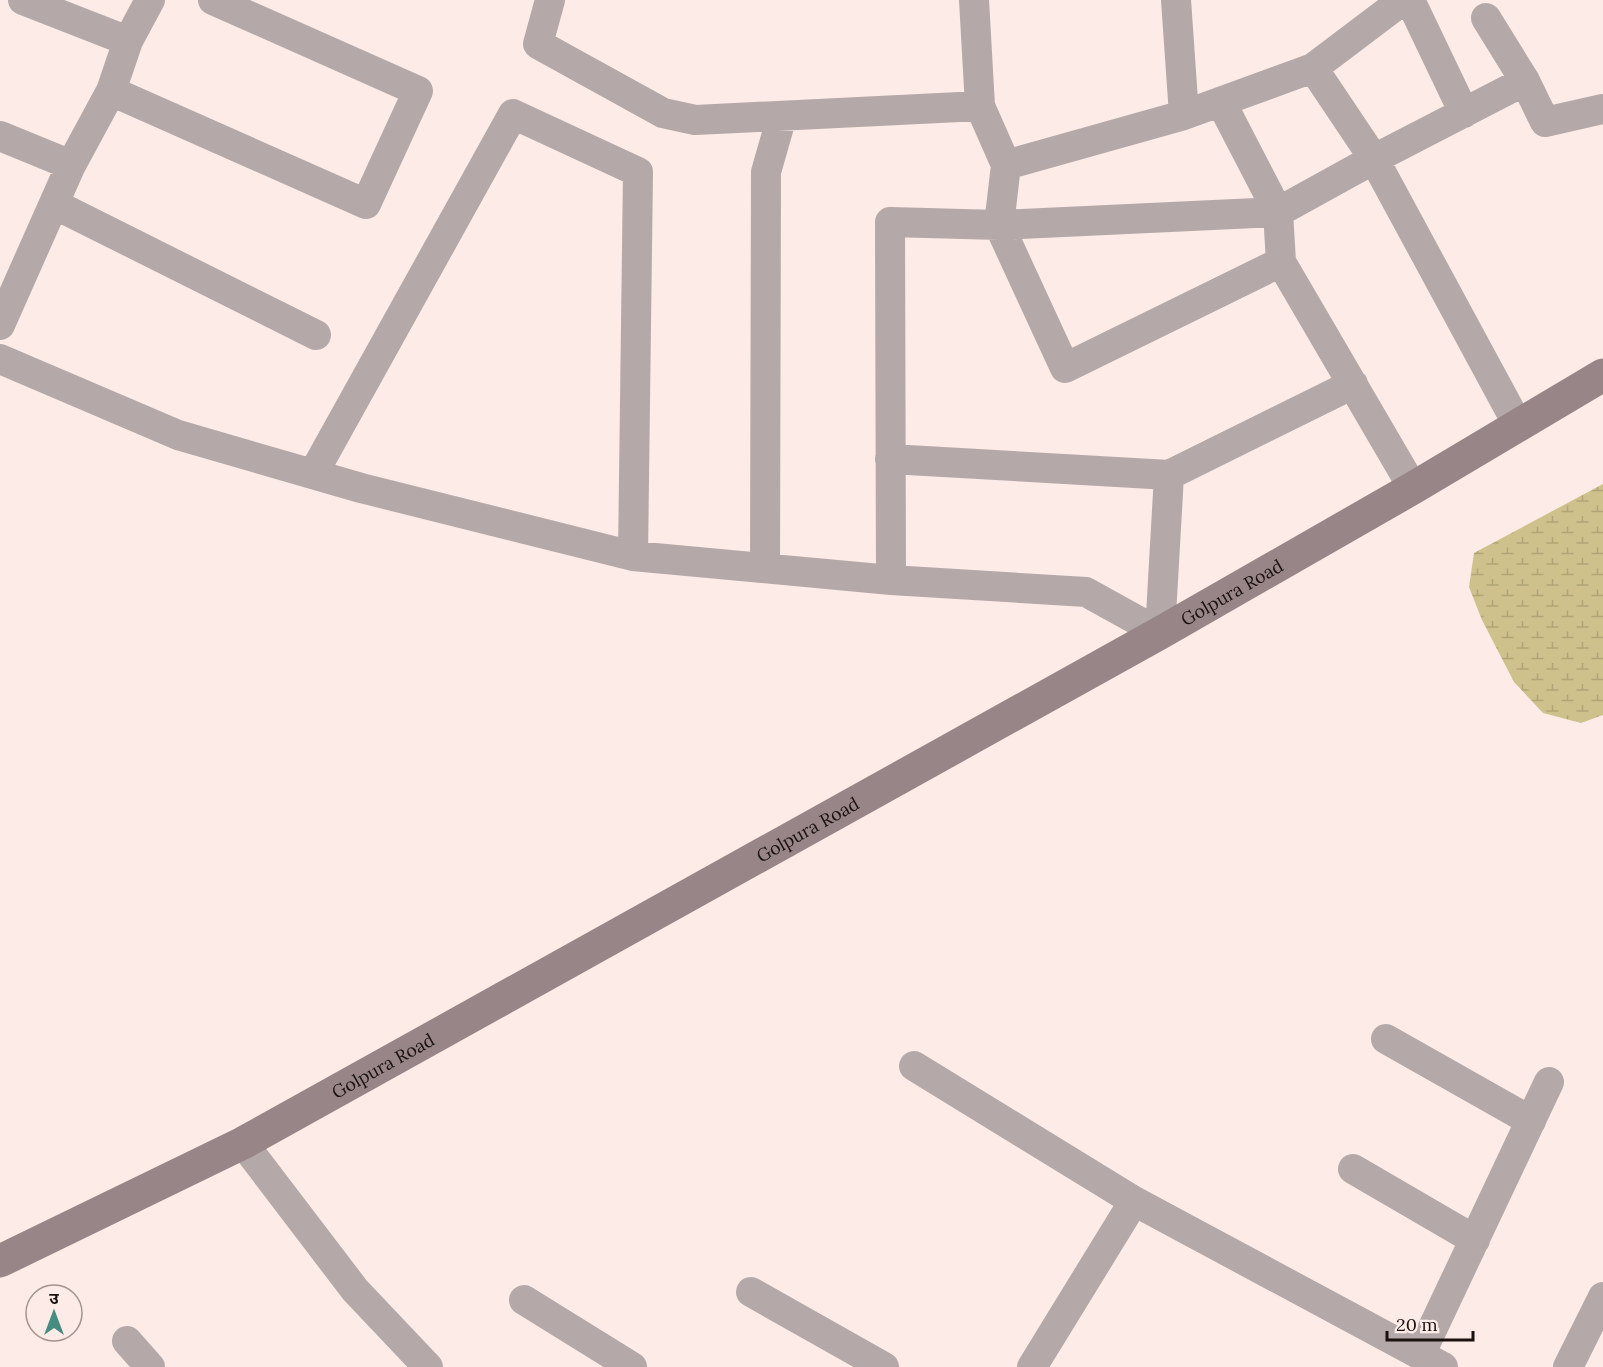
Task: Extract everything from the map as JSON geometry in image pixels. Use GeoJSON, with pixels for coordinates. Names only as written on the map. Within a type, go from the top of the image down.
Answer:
{"type":"FeatureCollection","features":[{"type":"Feature","properties":{"kind":"street"},"geometry":{"type":"LineString","coordinates":[[0,325],[10,276],[54,204],[71,165],[111,90],[128,41],[150,0]]}},
{"type":"Feature","properties":{"kind":"street"},"geometry":{"type":"LineString","coordinates":[[111,90],[366,204],[418,91],[213,0]]}},
{"type":"Feature","properties":{"kind":"street"},"geometry":{"type":"LineString","coordinates":[[550,0],[538,44],[663,113],[695,120],[980,106]]}},
{"type":"Feature","properties":{"kind":"street"},"geometry":{"type":"LineString","coordinates":[[974,0],[980,106],[1006,165],[999,225],[1065,368],[1281,262]]}},
{"type":"Feature","properties":{"kind":"street"},"geometry":{"type":"LineString","coordinates":[[1176,0],[1184,115]]}},
{"type":"Feature","properties":{"kind":"street"},"geometry":{"type":"LineString","coordinates":[[1006,165],[1184,115],[1312,68],[1403,0]]}},
{"type":"Feature","properties":{"kind":"street"},"geometry":{"type":"LineString","coordinates":[[1410,0],[1464,113]]}},
{"type":"Feature","properties":{"kind":"street"},"geometry":{"type":"LineString","coordinates":[[36,2],[128,41]]}},
{"type":"Feature","properties":{"kind":"street"},"geometry":{"type":"LineString","coordinates":[[1486,18],[1526,81],[1545,122],[1603,109]]}},
{"type":"Feature","properties":{"kind":"street"},"geometry":{"type":"LineString","coordinates":[[1312,68],[1374,159],[1518,425]]}},
{"type":"Feature","properties":{"kind":"street"},"geometry":{"type":"LineString","coordinates":[[891,580],[890,222],[999,225],[1278,212],[1374,159],[1526,81]]}},
{"type":"Feature","properties":{"kind":"street"},"geometry":{"type":"LineString","coordinates":[[1221,102],[1278,212],[1281,262],[1413,488]]}},
{"type":"Feature","properties":{"kind":"street"},"geometry":{"type":"LineString","coordinates":[[313,474],[513,114],[638,172],[633,556]]}},
{"type":"Feature","properties":{"kind":"street"},"geometry":{"type":"LineString","coordinates":[[765,568],[766,172],[782,116]]}},
{"type":"Feature","properties":{"kind":"street"},"geometry":{"type":"LineString","coordinates":[[0,136],[71,165]]}},
{"type":"Feature","properties":{"kind":"street"},"geometry":{"type":"LineString","coordinates":[[54,204],[316,335]]}},
{"type":"Feature","properties":{"kind":"street"},"geometry":{"type":"LineString","coordinates":[[0,359],[178,435],[361,488],[633,556],[891,580],[1086,592],[1160,633],[1168,476]]}},
{"type":"Feature","properties":{"kind":"street","name":"Golpura Road"},"geometry":{"type":"LineString","coordinates":[[0,1261],[243,1143],[1160,633],[1413,488],[1603,375]]}},
{"type":"Feature","properties":{"kind":"street"},"geometry":{"type":"LineString","coordinates":[[890,459],[1168,476],[1353,384]]}},
{"type":"Feature","properties":{"kind":"street"},"geometry":{"type":"LineString","coordinates":[[1386,1039],[1531,1121]]}},
{"type":"Feature","properties":{"kind":"street"},"geometry":{"type":"LineString","coordinates":[[914,1066],[1134,1202],[1432,1361],[1475,1240],[1549,1082]]}},
{"type":"Feature","properties":{"kind":"street"},"geometry":{"type":"LineString","coordinates":[[243,1143],[355,1290],[428,1367]]}},
{"type":"Feature","properties":{"kind":"street"},"geometry":{"type":"LineString","coordinates":[[1353,1169],[1475,1240]]}},
{"type":"Feature","properties":{"kind":"street"},"geometry":{"type":"LineString","coordinates":[[1032,1367],[1134,1202]]}},
{"type":"Feature","properties":{"kind":"street"},"geometry":{"type":"LineString","coordinates":[[751,1293],[884,1367]]}},
{"type":"Feature","properties":{"kind":"street"},"geometry":{"type":"LineString","coordinates":[[1568,1367],[1603,1297]]}},
{"type":"Feature","properties":{"kind":"street"},"geometry":{"type":"LineString","coordinates":[[524,1300],[632,1367]]}},
{"type":"Feature","properties":{"kind":"street"},"geometry":{"type":"LineString","coordinates":[[127,1341],[150,1367]]}},
{"type":"Feature","properties":{"kind":"green space"},"geometry":{"type":"Polygon","coordinates":[[[1603,484],[1603,715],[1581,723],[1543,713],[1514,682],[1482,620],[1469,587],[1474,553],[1603,484]]]}}]}
